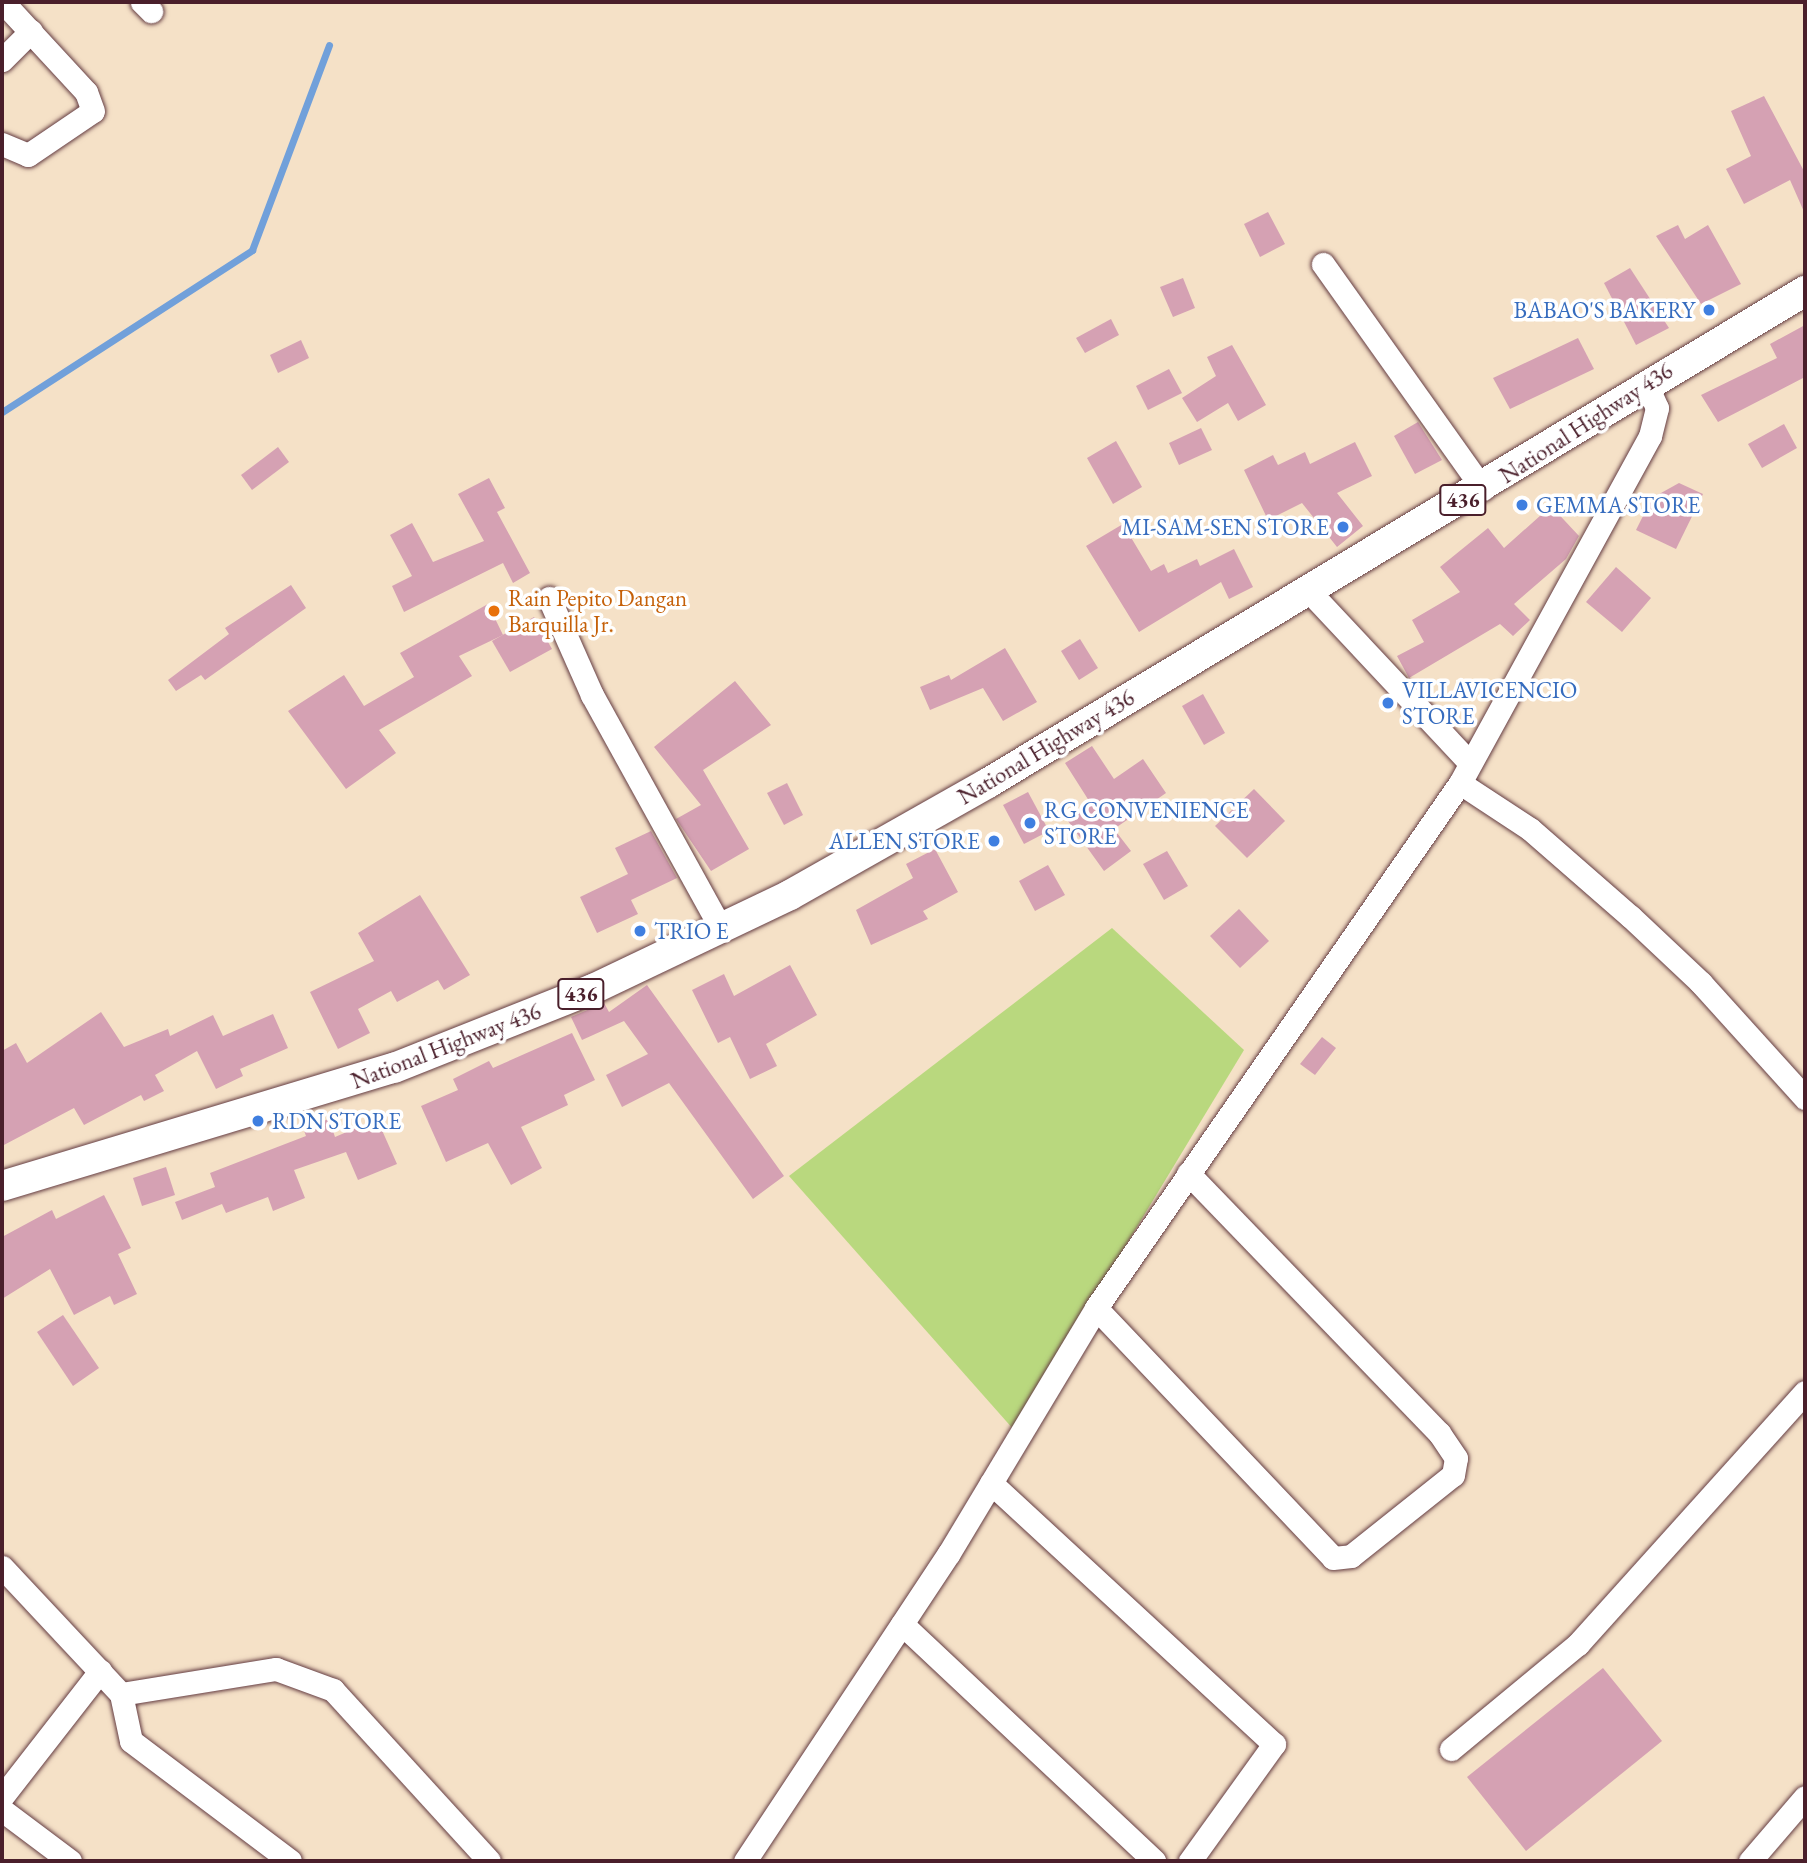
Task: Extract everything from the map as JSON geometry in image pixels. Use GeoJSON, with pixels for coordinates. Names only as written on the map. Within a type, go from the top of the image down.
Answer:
{"type":"FeatureCollection","features":[{"type":"Feature","properties":{"kind":"main road","name":"National Highway 436"},"geometry":{"type":"LineString","coordinates":[[2,1186],[394,1068],[721,929],[866,854],[1483,488],[1646,383],[1805,291]]}},
{"type":"Feature","properties":{"kind":"street"},"geometry":{"type":"LineString","coordinates":[[2,144],[28,155],[93,111],[86,92],[3,2]]}},
{"type":"Feature","properties":{"kind":"street"},"geometry":{"type":"LineString","coordinates":[[2,60],[31,31]]}},
{"type":"Feature","properties":{"kind":"street"},"geometry":{"type":"LineString","coordinates":[[1323,264],[1483,488]]}},
{"type":"Feature","properties":{"kind":"street"},"geometry":{"type":"LineString","coordinates":[[745,1861],[902,1624],[1096,1308],[1465,773],[1650,436],[1657,408],[1646,383]]}},
{"type":"Feature","properties":{"kind":"street"},"geometry":{"type":"LineString","coordinates":[[1308,590],[1465,773],[1631,917],[1701,983],[1805,1098]]}},
{"type":"Feature","properties":{"kind":"street"},"geometry":{"type":"LineString","coordinates":[[549,598],[592,695],[721,929]]}},
{"type":"Feature","properties":{"kind":"street"},"geometry":{"type":"LineString","coordinates":[[1096,1308],[1333,1558],[1351,1556],[1453,1475],[1456,1458],[1439,1433],[1188,1173]]}},
{"type":"Feature","properties":{"kind":"street"},"geometry":{"type":"LineString","coordinates":[[1451,1749],[1578,1644],[1805,1392]]}},
{"type":"Feature","properties":{"kind":"street"},"geometry":{"type":"LineString","coordinates":[[991,1483],[1274,1744],[1190,1861]]}},
{"type":"Feature","properties":{"kind":"street"},"geometry":{"type":"LineString","coordinates":[[4,1577],[121,1695],[131,1741],[290,1861]]}},
{"type":"Feature","properties":{"kind":"street"},"geometry":{"type":"LineString","coordinates":[[902,1624],[1154,1861]]}},
{"type":"Feature","properties":{"kind":"street"},"geometry":{"type":"LineString","coordinates":[[121,1695],[276,1669],[333,1690],[489,1861]]}},
{"type":"Feature","properties":{"kind":"street"},"geometry":{"type":"LineString","coordinates":[[2,1797],[100,1671]]}},
{"type":"Feature","properties":{"kind":"street"},"geometry":{"type":"LineString","coordinates":[[1750,1861],[1805,1797]]}},
{"type":"Feature","properties":{"kind":"street"},"geometry":{"type":"LineString","coordinates":[[2,1810],[70,1861]]}},
{"type":"Feature","properties":{"kind":"green space"},"geometry":{"type":"Polygon","coordinates":[[[1112,928],[1244,1050],[1014,1430],[789,1176],[1112,928]]]}},
{"type":"Feature","properties":{"kind":"building"},"geometry":{"type":"Polygon","coordinates":[[[1764,96],[1805,173],[1805,214],[1790,180],[1744,204],[1726,169],[1751,156],[1731,111],[1764,96]]]}},
{"type":"Feature","properties":{"kind":"building"},"geometry":{"type":"Polygon","coordinates":[[[1268,212],[1285,244],[1260,257],[1244,224],[1268,212]]]}},
{"type":"Feature","properties":{"kind":"building"},"geometry":{"type":"Polygon","coordinates":[[[1678,225],[1685,239],[1708,225],[1741,284],[1701,304],[1656,236],[1678,225]]]}},
{"type":"Feature","properties":{"kind":"building"},"geometry":{"type":"Polygon","coordinates":[[[1630,268],[1669,328],[1636,345],[1604,283],[1630,268]]]}},
{"type":"Feature","properties":{"kind":"building"},"geometry":{"type":"Polygon","coordinates":[[[1183,278],[1195,308],[1173,317],[1160,287],[1183,278]]]}},
{"type":"Feature","properties":{"kind":"building"},"geometry":{"type":"Polygon","coordinates":[[[1111,319],[1119,335],[1085,353],[1076,338],[1111,319]]]}},
{"type":"Feature","properties":{"kind":"building"},"geometry":{"type":"Polygon","coordinates":[[[1805,325],[1805,377],[1718,422],[1701,395],[1777,358],[1770,344],[1805,325]]]}},
{"type":"Feature","properties":{"kind":"building"},"geometry":{"type":"Polygon","coordinates":[[[1578,338],[1594,369],[1510,409],[1493,378],[1578,338]]]}},
{"type":"Feature","properties":{"kind":"building"},"geometry":{"type":"Polygon","coordinates":[[[301,340],[309,358],[278,373],[270,355],[301,340]]]}},
{"type":"Feature","properties":{"kind":"building"},"geometry":{"type":"Polygon","coordinates":[[[1232,345],[1266,405],[1238,421],[1228,403],[1197,422],[1182,398],[1216,376],[1207,357],[1232,345]]]}},
{"type":"Feature","properties":{"kind":"building"},"geometry":{"type":"Polygon","coordinates":[[[1169,369],[1182,393],[1148,410],[1136,386],[1169,369]]]}},
{"type":"Feature","properties":{"kind":"building"},"geometry":{"type":"Polygon","coordinates":[[[1418,422],[1442,460],[1415,474],[1394,436],[1418,422]]]}},
{"type":"Feature","properties":{"kind":"building"},"geometry":{"type":"Polygon","coordinates":[[[1784,424],[1797,448],[1762,468],[1748,444],[1784,424]]]}},
{"type":"Feature","properties":{"kind":"building"},"geometry":{"type":"Polygon","coordinates":[[[1201,428],[1212,450],[1179,465],[1169,443],[1201,428]]]}},
{"type":"Feature","properties":{"kind":"building"},"geometry":{"type":"Polygon","coordinates":[[[1116,441],[1142,487],[1113,504],[1087,458],[1116,441]]]}},
{"type":"Feature","properties":{"kind":"building"},"geometry":{"type":"Polygon","coordinates":[[[1355,442],[1372,476],[1337,493],[1363,526],[1337,547],[1302,503],[1268,520],[1244,470],[1273,455],[1278,465],[1305,452],[1310,464],[1355,442]]]}},
{"type":"Feature","properties":{"kind":"building"},"geometry":{"type":"Polygon","coordinates":[[[278,447],[289,462],[252,490],[241,475],[278,447]]]}},
{"type":"Feature","properties":{"kind":"building"},"geometry":{"type":"Polygon","coordinates":[[[489,478],[505,508],[497,512],[530,573],[513,583],[503,563],[404,612],[392,586],[412,576],[390,535],[412,523],[433,562],[484,541],[458,494],[489,478]]]}},
{"type":"Feature","properties":{"kind":"building"},"geometry":{"type":"Polygon","coordinates":[[[1679,483],[1703,494],[1676,549],[1636,530],[1652,498],[1679,483]]]}},
{"type":"Feature","properties":{"kind":"building"},"geometry":{"type":"Polygon","coordinates":[[[1551,506],[1579,536],[1566,559],[1514,604],[1530,620],[1513,636],[1500,624],[1409,678],[1397,656],[1424,642],[1412,620],[1460,592],[1440,567],[1488,528],[1504,548],[1551,506]]]}},
{"type":"Feature","properties":{"kind":"building"},"geometry":{"type":"Polygon","coordinates":[[[1123,524],[1151,571],[1164,564],[1168,573],[1197,559],[1200,566],[1234,549],[1253,587],[1229,599],[1221,582],[1139,632],[1086,546],[1123,524]]]}},
{"type":"Feature","properties":{"kind":"building"},"geometry":{"type":"Polygon","coordinates":[[[1616,567],[1651,598],[1622,632],[1586,602],[1616,567]]]}},
{"type":"Feature","properties":{"kind":"building"},"geometry":{"type":"Polygon","coordinates":[[[291,585],[306,608],[205,680],[201,675],[176,691],[168,680],[229,634],[225,628],[291,585]]]}},
{"type":"Feature","properties":{"kind":"building"},"geometry":{"type":"Polygon","coordinates":[[[488,604],[503,635],[459,656],[472,676],[379,730],[396,753],[346,789],[288,711],[344,675],[364,706],[414,677],[400,653],[488,604]]]}},
{"type":"Feature","properties":{"kind":"building"},"geometry":{"type":"Polygon","coordinates":[[[534,617],[552,649],[510,672],[492,641],[534,617]]]}},
{"type":"Feature","properties":{"kind":"building"},"geometry":{"type":"Polygon","coordinates":[[[1080,639],[1098,668],[1079,680],[1061,651],[1080,639]]]}},
{"type":"Feature","properties":{"kind":"building"},"geometry":{"type":"Polygon","coordinates":[[[1005,648],[1037,702],[1003,721],[983,688],[930,710],[920,687],[949,675],[951,680],[1005,648]]]}},
{"type":"Feature","properties":{"kind":"building"},"geometry":{"type":"Polygon","coordinates":[[[735,681],[771,725],[703,770],[749,849],[711,871],[676,819],[701,805],[654,747],[735,681]]]}},
{"type":"Feature","properties":{"kind":"building"},"geometry":{"type":"Polygon","coordinates":[[[1203,694],[1225,733],[1204,745],[1182,706],[1203,694]]]}},
{"type":"Feature","properties":{"kind":"building"},"geometry":{"type":"Polygon","coordinates":[[[1092,746],[1114,779],[1143,759],[1166,793],[1114,829],[1131,851],[1104,871],[1068,821],[1091,804],[1065,763],[1092,746]]]}},
{"type":"Feature","properties":{"kind":"building"},"geometry":{"type":"Polygon","coordinates":[[[787,783],[803,815],[784,825],[767,793],[787,783]]]}},
{"type":"Feature","properties":{"kind":"building"},"geometry":{"type":"Polygon","coordinates":[[[1254,789],[1285,821],[1247,858],[1215,826],[1254,789]]]}},
{"type":"Feature","properties":{"kind":"building"},"geometry":{"type":"Polygon","coordinates":[[[1028,792],[1049,831],[1024,844],[1003,805],[1028,792]]]}},
{"type":"Feature","properties":{"kind":"building"},"geometry":{"type":"Polygon","coordinates":[[[651,831],[677,878],[631,900],[638,914],[597,933],[580,897],[628,874],[615,848],[651,831]]]}},
{"type":"Feature","properties":{"kind":"building"},"geometry":{"type":"Polygon","coordinates":[[[935,849],[958,892],[923,911],[928,919],[871,945],[856,910],[913,878],[906,864],[935,849]]]}},
{"type":"Feature","properties":{"kind":"building"},"geometry":{"type":"Polygon","coordinates":[[[1167,851],[1188,886],[1164,900],[1143,864],[1167,851]]]}},
{"type":"Feature","properties":{"kind":"building"},"geometry":{"type":"Polygon","coordinates":[[[1048,865],[1065,895],[1035,911],[1019,881],[1048,865]]]}},
{"type":"Feature","properties":{"kind":"building"},"geometry":{"type":"Polygon","coordinates":[[[420,895],[470,975],[444,990],[438,980],[397,1002],[391,991],[358,1009],[370,1033],[338,1049],[310,992],[374,961],[358,933],[420,895]]]}},
{"type":"Feature","properties":{"kind":"building"},"geometry":{"type":"Polygon","coordinates":[[[1239,909],[1269,941],[1240,968],[1210,936],[1239,909]]]}},
{"type":"Feature","properties":{"kind":"building"},"geometry":{"type":"Polygon","coordinates":[[[790,965],[817,1015],[766,1044],[777,1066],[750,1079],[730,1037],[718,1043],[692,990],[724,974],[734,996],[790,965]]]}},
{"type":"Feature","properties":{"kind":"building"},"geometry":{"type":"Polygon","coordinates":[[[647,985],[784,1176],[753,1199],[669,1083],[622,1107],[606,1075],[648,1054],[624,1021],[582,1040],[571,1017],[604,1003],[609,1012],[647,985]]]}},
{"type":"Feature","properties":{"kind":"building"},"geometry":{"type":"Polygon","coordinates":[[[101,1012],[124,1047],[168,1029],[170,1036],[213,1015],[223,1036],[273,1014],[288,1048],[240,1069],[243,1076],[216,1089],[197,1051],[155,1075],[164,1091],[144,1101],[141,1095],[84,1125],[74,1108],[2,1146],[2,1051],[16,1043],[27,1063],[101,1012]]]}},
{"type":"Feature","properties":{"kind":"building"},"geometry":{"type":"Polygon","coordinates":[[[572,1033],[595,1080],[564,1095],[568,1105],[521,1127],[542,1168],[511,1185],[488,1143],[446,1162],[421,1106],[458,1090],[453,1079],[489,1061],[493,1068],[572,1033]]]}},
{"type":"Feature","properties":{"kind":"building"},"geometry":{"type":"Polygon","coordinates":[[[1322,1037],[1336,1048],[1315,1075],[1300,1064],[1322,1037]]]}},
{"type":"Feature","properties":{"kind":"building"},"geometry":{"type":"Polygon","coordinates":[[[329,1119],[335,1137],[377,1119],[397,1164],[358,1180],[346,1152],[294,1170],[305,1198],[273,1211],[268,1197],[226,1213],[222,1204],[182,1220],[175,1202],[215,1187],[210,1173],[306,1136],[303,1128],[329,1119]]]}},
{"type":"Feature","properties":{"kind":"building"},"geometry":{"type":"Polygon","coordinates":[[[166,1167],[175,1195],[142,1206],[133,1178],[166,1167]]]}},
{"type":"Feature","properties":{"kind":"building"},"geometry":{"type":"Polygon","coordinates":[[[104,1195],[131,1248],[118,1254],[137,1294],[114,1305],[110,1296],[74,1315],[50,1269],[2,1299],[2,1237],[52,1210],[56,1219],[104,1195]]]}},
{"type":"Feature","properties":{"kind":"building"},"geometry":{"type":"Polygon","coordinates":[[[63,1315],[99,1368],[73,1386],[37,1332],[63,1315]]]}},
{"type":"Feature","properties":{"kind":"building"},"geometry":{"type":"Polygon","coordinates":[[[1603,1668],[1662,1741],[1526,1851],[1467,1777],[1603,1668]]]}},
{"type":"Feature","properties":{"kind":"waterway"},"geometry":{"type":"LineString","coordinates":[[2,412],[252,250],[329,45]]}},
{"type":"Feature","properties":{"kind":"place","name":"BABAO'S BAKERY"},"geometry":{"type":"Point","coordinates":[1709,310]}},
{"type":"Feature","properties":{"kind":"place","name":"GEMMA STORE"},"geometry":{"type":"Point","coordinates":[1522,505]}},
{"type":"Feature","properties":{"kind":"place","name":"MI-SAM-SEN STORE"},"geometry":{"type":"Point","coordinates":[1343,527]}},
{"type":"Feature","properties":{"kind":"place","name":"Rain Pepito Dangan Barquilla Jr."},"geometry":{"type":"Point","coordinates":[494,611]}},
{"type":"Feature","properties":{"kind":"place","name":"VILLAVICENCIO STORE"},"geometry":{"type":"Point","coordinates":[1388,703]}},
{"type":"Feature","properties":{"kind":"place","name":"RG CONVENIENCE STORE"},"geometry":{"type":"Point","coordinates":[1030,823]}},
{"type":"Feature","properties":{"kind":"place","name":"ALLEN STORE"},"geometry":{"type":"Point","coordinates":[994,841]}},
{"type":"Feature","properties":{"kind":"place","name":"TRIO E"},"geometry":{"type":"Point","coordinates":[640,931]}},
{"type":"Feature","properties":{"kind":"place","name":"RDN STORE"},"geometry":{"type":"Point","coordinates":[258,1121]}}]}
